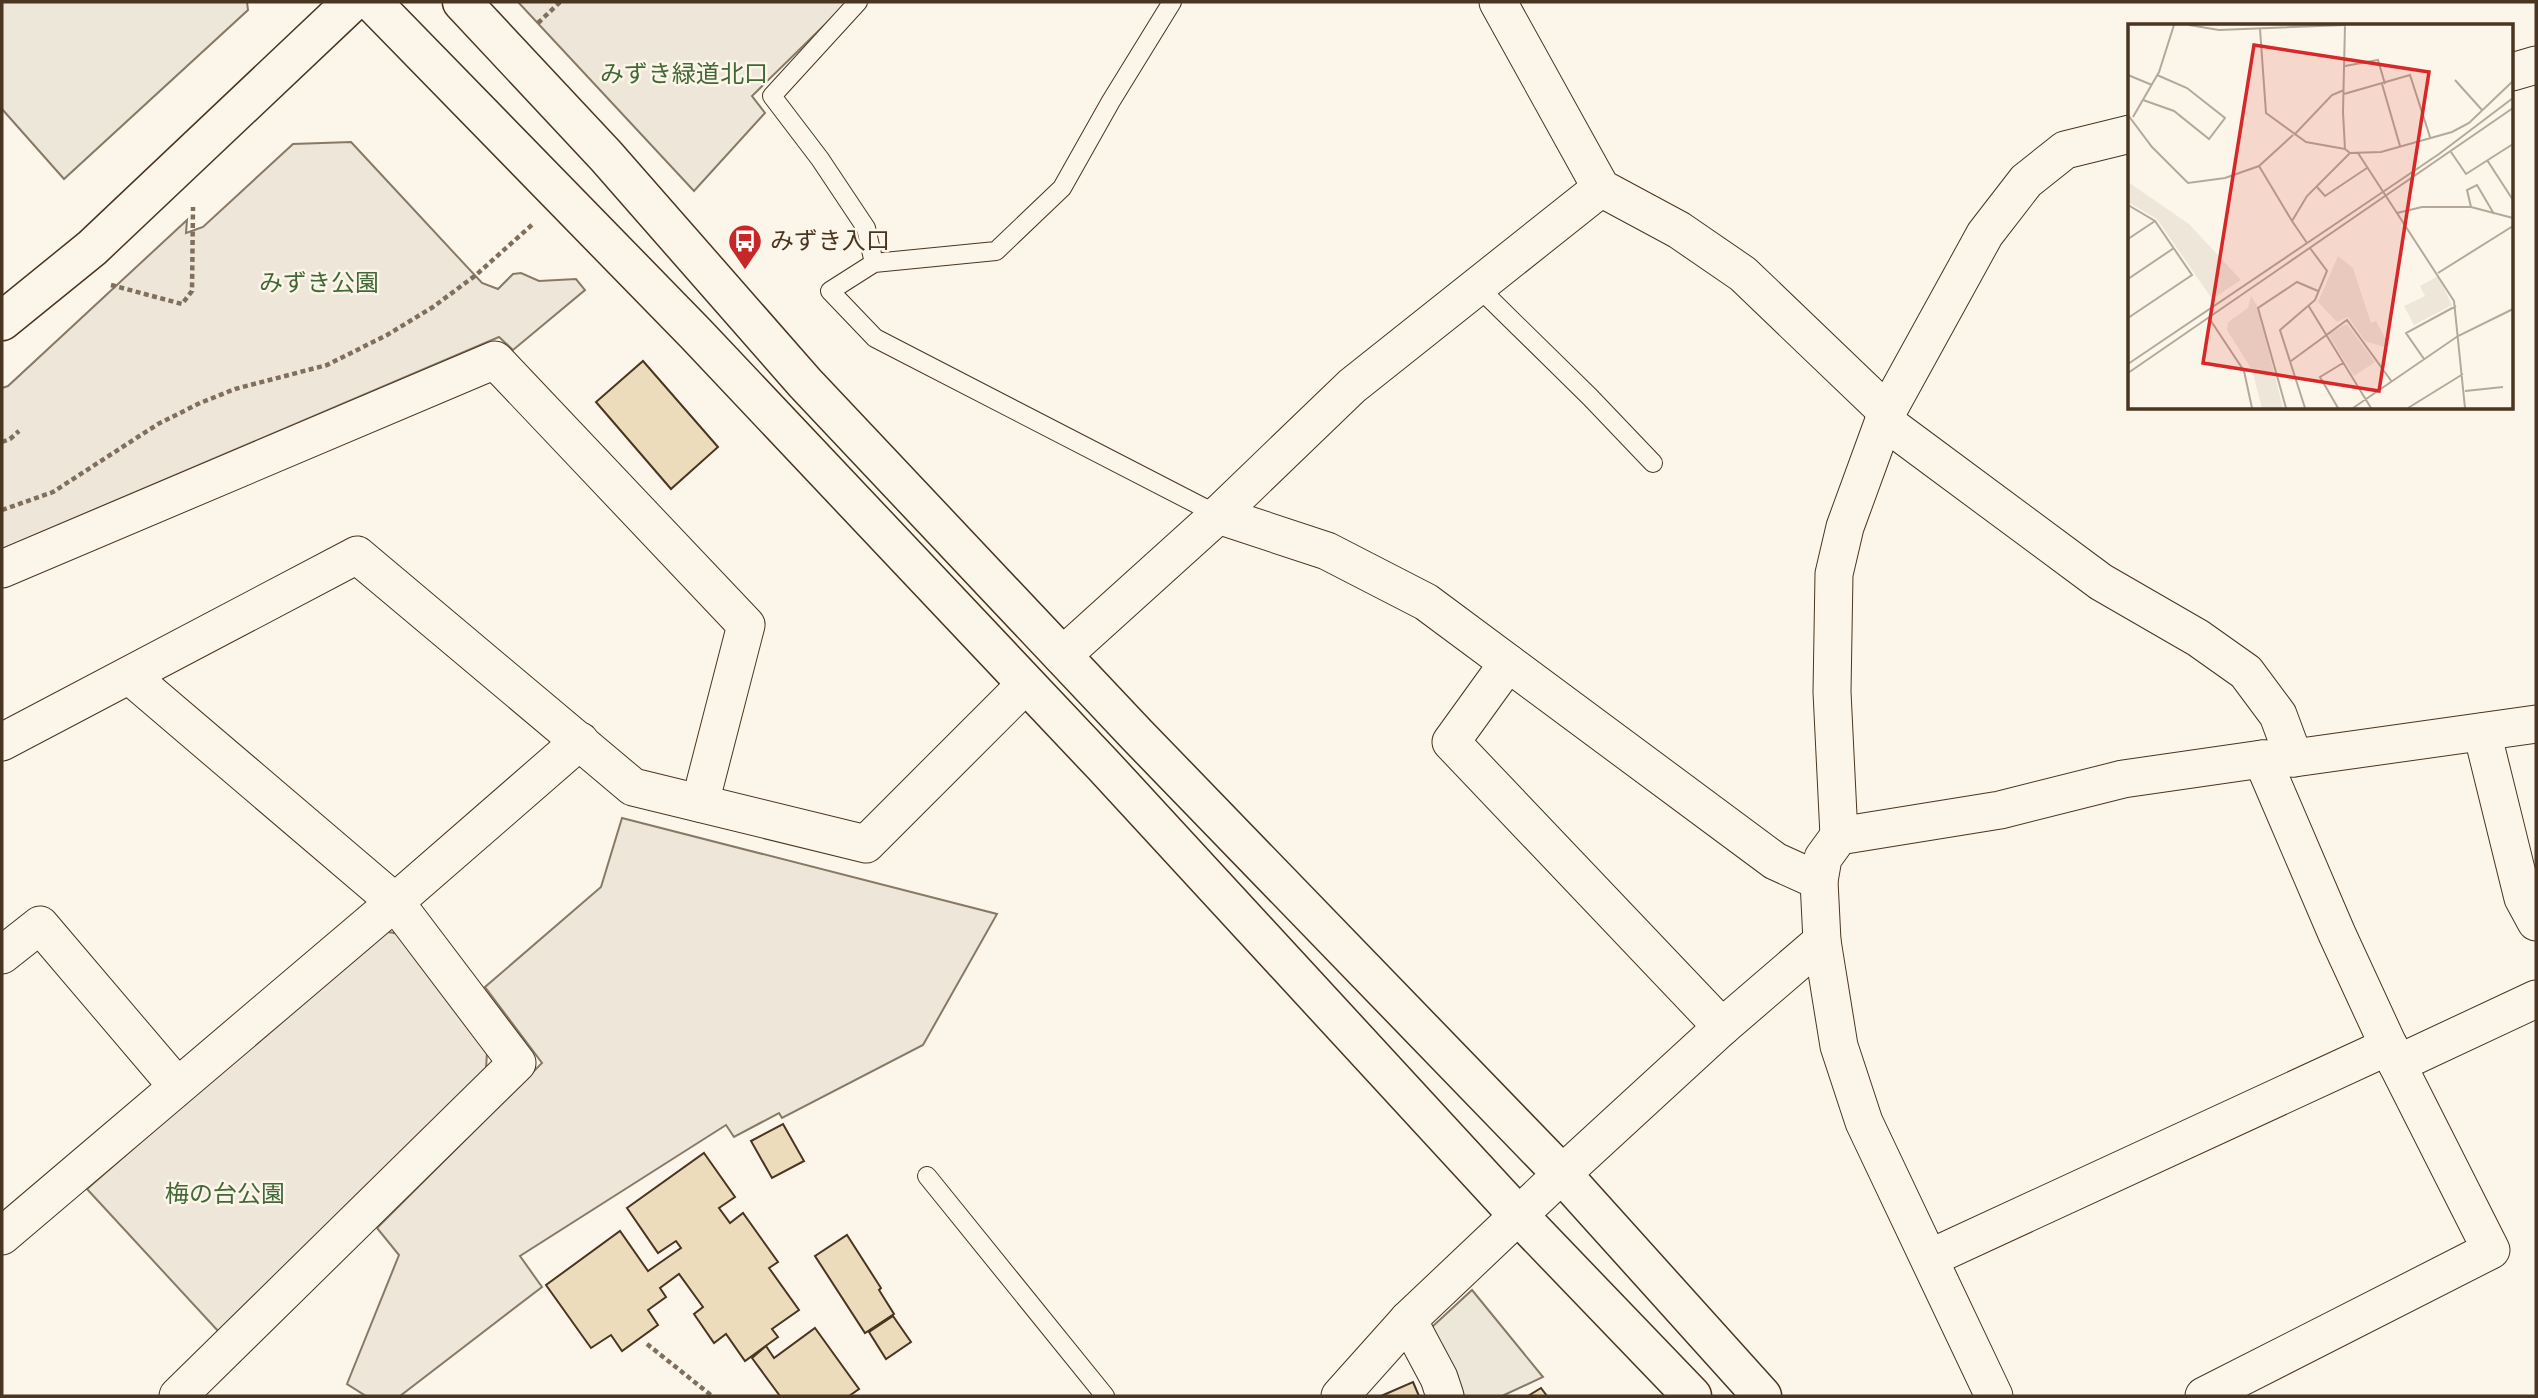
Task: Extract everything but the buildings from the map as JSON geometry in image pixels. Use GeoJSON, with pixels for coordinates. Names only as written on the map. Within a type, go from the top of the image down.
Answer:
{"type":"FeatureCollection","features":[{"type":"Feature","properties":{"kind":"street"},"geometry":{"type":"LineString","coordinates":[[2,321],[92,248],[352,2]]}},
{"type":"Feature","properties":{"kind":"street"},"geometry":{"type":"LineString","coordinates":[[372,2],[696,334],[1026,684],[1518,1215],[1692,1396]]}},
{"type":"Feature","properties":{"kind":"street"},"geometry":{"type":"LineString","coordinates":[[462,2],[606,156],[805,383],[1062,656],[1562,1174],[1762,1396]]}},
{"type":"Feature","properties":{"kind":"street"},"geometry":{"type":"LineString","coordinates":[[1498,2],[1601,188],[1679,230],[1743,274],[1885,416],[2101,582],[2198,638],[2246,672],[2278,715],[2278,758],[2337,934],[2393,1055],[2491,1250],[2204,1396]]}},
{"type":"Feature","properties":{"kind":"street"},"geometry":{"type":"LineString","coordinates":[[2514,71],[2536,65]]}},
{"type":"Feature","properties":{"kind":"street"},"geometry":{"type":"LineString","coordinates":[[1994,1396],[1864,1122],[1839,1046],[1822,941],[1819,881],[1823,858],[1839,836],[1832,692],[1835,574],[1845,527],[1885,416],[1985,234],[2026,181],[2065,150],[2128,134]]}},
{"type":"Feature","properties":{"kind":"street"},"geometry":{"type":"LineString","coordinates":[[1062,656],[1218,515],[1352,386],[1601,188]]}},
{"type":"Feature","properties":{"kind":"street"},"geometry":{"type":"LineString","coordinates":[[2,569],[495,360],[746,625],[700,803]]}},
{"type":"Feature","properties":{"kind":"street"},"geometry":{"type":"LineString","coordinates":[[1218,515],[1327,551],[1426,602],[1775,861],[1819,881]]}},
{"type":"Feature","properties":{"kind":"street"},"geometry":{"type":"LineString","coordinates":[[2,743],[357,555],[633,787],[866,844],[1026,684]]}},
{"type":"Feature","properties":{"kind":"street"},"geometry":{"type":"LineString","coordinates":[[1508,663],[1451,742],[1722,1027]]}},
{"type":"Feature","properties":{"kind":"street"},"geometry":{"type":"LineString","coordinates":[[130,676],[395,902],[517,1063],[178,1396]]}},
{"type":"Feature","properties":{"kind":"street"},"geometry":{"type":"LineString","coordinates":[[1839,836],[2000,810],[2123,779],[2536,724]]}},
{"type":"Feature","properties":{"kind":"street"},"geometry":{"type":"LineString","coordinates":[[2482,732],[2523,898],[2536,922]]}},
{"type":"Feature","properties":{"kind":"street"},"geometry":{"type":"LineString","coordinates":[[2,1236],[580,741]]}},
{"type":"Feature","properties":{"kind":"street"},"geometry":{"type":"LineString","coordinates":[[2,956],[40,925],[177,1086]]}},
{"type":"Feature","properties":{"kind":"street"},"geometry":{"type":"LineString","coordinates":[[1340,1396],[1408,1320],[1518,1215],[1722,1027],[1822,941]]}},
{"type":"Feature","properties":{"kind":"street"},"geometry":{"type":"LineString","coordinates":[[1930,1258],[2393,1055],[2536,999]]}},
{"type":"Feature","properties":{"kind":"street"},"geometry":{"type":"LineString","coordinates":[[1408,1320],[1446,1396]]}},
{"type":"Feature","properties":{"kind":"lane"},"geometry":{"type":"LineString","coordinates":[[858,2],[772,96],[820,159],[866,229],[874,263]]}},
{"type":"Feature","properties":{"kind":"lane"},"geometry":{"type":"LineString","coordinates":[[1172,2],[1111,101],[1062,188],[996,251],[874,263],[830,291],[875,338],[1218,515]]}},
{"type":"Feature","properties":{"kind":"lane"},"geometry":{"type":"LineString","coordinates":[[1478,287],[1653,463]]}},
{"type":"Feature","properties":{"kind":"lane"},"geometry":{"type":"LineString","coordinates":[[927,1175],[1105,1396]]}},
{"type":"Feature","properties":{"kind":"path"},"geometry":{"type":"LineString","coordinates":[[538,23],[560,2]]}},
{"type":"Feature","properties":{"kind":"path"},"geometry":{"type":"LineString","coordinates":[[104,284],[160,296],[182,304],[192,291],[193,283],[194,200]]}},
{"type":"Feature","properties":{"kind":"path"},"geometry":{"type":"LineString","coordinates":[[2,510],[53,492],[158,424],[200,403],[234,389],[327,365],[387,335],[433,307],[476,275],[536,221]]}},
{"type":"Feature","properties":{"kind":"path"},"geometry":{"type":"LineString","coordinates":[[2,442],[19,431]]}},
{"type":"Feature","properties":{"kind":"path"},"geometry":{"type":"LineString","coordinates":[[647,1344],[712,1396]]}},
{"type":"Feature","properties":{"kind":"green space","name":"みずき緑道北口"},"geometry":{"type":"Polygon","coordinates":[[[518,2],[848,2],[752,96],[765,113],[694,191],[518,2]]]}},
{"type":"Feature","properties":{"kind":"green space","name":"みずき公園"},"geometry":{"type":"Polygon","coordinates":[[[351,142],[482,283],[498,289],[513,274],[521,273],[539,281],[576,279],[585,290],[513,350],[499,337],[2,549],[2,388],[8,386],[187,220],[186,233],[203,227],[293,144],[351,142]]]}},
{"type":"Feature","properties":{"kind":"green space"},"geometry":{"type":"Polygon","coordinates":[[[622,818],[997,914],[923,1045],[782,1118],[779,1113],[734,1137],[726,1125],[520,1256],[542,1287],[400,1396],[366,1396],[347,1384],[399,1255],[377,1228],[542,1063],[485,987],[601,887],[622,818]]]}},
{"type":"Feature","properties":{"kind":"green space","name":"梅の台公園"},"geometry":{"type":"Polygon","coordinates":[[[382,931],[400,934],[487,1052],[486,1069],[219,1332],[87,1189],[382,931]]]}},
{"type":"Feature","properties":{"kind":"shaded area"},"geometry":{"type":"Polygon","coordinates":[[[2,2],[247,2],[248,10],[64,179],[2,109],[2,2]]]}},
{"type":"Feature","properties":{"kind":"shaded area"},"geometry":{"type":"Polygon","coordinates":[[[1472,1290],[1543,1377],[1502,1396],[1464,1396],[1432,1327],[1472,1290]]]}},
{"type":"Feature","properties":{"kind":"place","name":"みずき入口"},"geometry":{"type":"Point","coordinates":[745,271]}}]}
